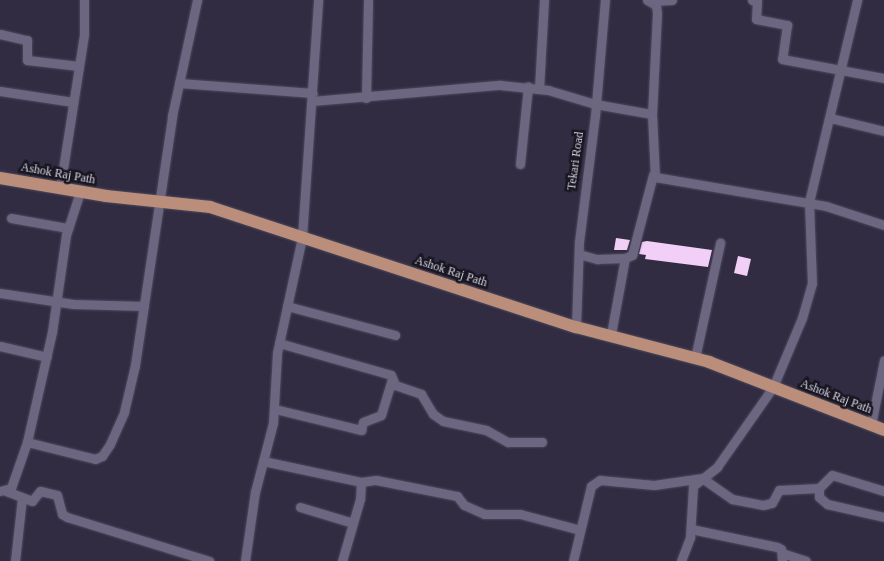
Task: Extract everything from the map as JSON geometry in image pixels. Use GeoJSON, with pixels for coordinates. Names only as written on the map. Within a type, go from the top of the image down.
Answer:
{"type":"FeatureCollection","features":[{"type":"Feature","properties":{"kind":"main road","name":"Ashok Raj Path"},"geometry":{"type":"LineString","coordinates":[[0,178],[80,192],[158,199],[210,207],[576,327],[611,334],[695,358],[884,430]]}},
{"type":"Feature","properties":{"kind":"street"},"geometry":{"type":"LineString","coordinates":[[60,188],[85,20],[84,0]]}},
{"type":"Feature","properties":{"kind":"street"},"geometry":{"type":"LineString","coordinates":[[27,442],[88,459],[102,456],[124,412],[135,365],[158,199],[179,82],[197,0]]}},
{"type":"Feature","properties":{"kind":"street"},"geometry":{"type":"LineString","coordinates":[[245,561],[275,409],[279,343],[302,237],[318,0]]}},
{"type":"Feature","properties":{"kind":"street"},"geometry":{"type":"LineString","coordinates":[[366,98],[368,0]]}},
{"type":"Feature","properties":{"kind":"street"},"geometry":{"type":"LineString","coordinates":[[539,89],[544,0]]}},
{"type":"Feature","properties":{"kind":"street","name":"Tekari Road"},"geometry":{"type":"LineString","coordinates":[[576,327],[579,254],[605,0]]}},
{"type":"Feature","properties":{"kind":"street"},"geometry":{"type":"LineString","coordinates":[[649,1],[672,0]]}},
{"type":"Feature","properties":{"kind":"street"},"geometry":{"type":"LineString","coordinates":[[752,0],[757,0],[756,19],[787,25],[782,59],[884,78]]}},
{"type":"Feature","properties":{"kind":"street"},"geometry":{"type":"LineString","coordinates":[[681,561],[691,529],[694,486],[724,458],[773,387],[802,318],[812,284],[809,202],[857,0]]}},
{"type":"Feature","properties":{"kind":"street"},"geometry":{"type":"LineString","coordinates":[[611,334],[625,258],[635,249],[653,175],[652,114],[657,13],[649,1]]}},
{"type":"Feature","properties":{"kind":"street"},"geometry":{"type":"LineString","coordinates":[[0,34],[27,40],[27,60],[78,66]]}},
{"type":"Feature","properties":{"kind":"street"},"geometry":{"type":"LineString","coordinates":[[179,82],[312,97],[366,98],[482,86],[528,86],[595,104],[652,114]]}},
{"type":"Feature","properties":{"kind":"street"},"geometry":{"type":"LineString","coordinates":[[520,164],[528,86]]}},
{"type":"Feature","properties":{"kind":"street"},"geometry":{"type":"LineString","coordinates":[[0,91],[73,102]]}},
{"type":"Feature","properties":{"kind":"street"},"geometry":{"type":"LineString","coordinates":[[830,118],[884,131]]}},
{"type":"Feature","properties":{"kind":"street"},"geometry":{"type":"LineString","coordinates":[[653,175],[661,179],[809,202],[882,224],[884,214]]}},
{"type":"Feature","properties":{"kind":"street"},"geometry":{"type":"LineString","coordinates":[[3,491],[11,488],[27,442],[47,357],[68,228],[80,192]]}},
{"type":"Feature","properties":{"kind":"street"},"geometry":{"type":"LineString","coordinates":[[11,218],[68,228]]}},
{"type":"Feature","properties":{"kind":"street"},"geometry":{"type":"LineString","coordinates":[[695,358],[720,242]]}},
{"type":"Feature","properties":{"kind":"street"},"geometry":{"type":"LineString","coordinates":[[579,254],[597,259],[625,258]]}},
{"type":"Feature","properties":{"kind":"street"},"geometry":{"type":"LineString","coordinates":[[0,293],[55,302],[144,306]]}},
{"type":"Feature","properties":{"kind":"street"},"geometry":{"type":"LineString","coordinates":[[287,306],[395,334]]}},
{"type":"Feature","properties":{"kind":"street"},"geometry":{"type":"LineString","coordinates":[[279,343],[391,374],[395,385],[421,394],[433,414],[443,421],[486,430],[508,442],[542,442]]}},
{"type":"Feature","properties":{"kind":"street"},"geometry":{"type":"LineString","coordinates":[[0,346],[47,357]]}},
{"type":"Feature","properties":{"kind":"street"},"geometry":{"type":"LineString","coordinates":[[870,425],[884,360]]}},
{"type":"Feature","properties":{"kind":"street"},"geometry":{"type":"LineString","coordinates":[[275,409],[361,430],[363,422],[381,415],[392,379]]}},
{"type":"Feature","properties":{"kind":"street"},"geometry":{"type":"LineString","coordinates":[[264,461],[361,482],[376,480],[457,496],[464,505],[484,514],[520,514],[580,530]]}},
{"type":"Feature","properties":{"kind":"street"},"geometry":{"type":"LineString","coordinates":[[573,561],[594,482],[608,480],[654,485],[702,478],[732,499],[763,505],[772,503],[776,493],[785,488],[819,488],[832,475],[884,492]]}},
{"type":"Feature","properties":{"kind":"street"},"geometry":{"type":"LineString","coordinates":[[342,561],[362,492],[361,482]]}},
{"type":"Feature","properties":{"kind":"street"},"geometry":{"type":"LineString","coordinates":[[819,488],[819,497],[827,504],[884,517]]}},
{"type":"Feature","properties":{"kind":"street"},"geometry":{"type":"LineString","coordinates":[[3,491],[34,501],[40,491],[57,495],[62,514],[67,517],[209,561]]}},
{"type":"Feature","properties":{"kind":"street"},"geometry":{"type":"LineString","coordinates":[[15,561],[22,498]]}},
{"type":"Feature","properties":{"kind":"street"},"geometry":{"type":"LineString","coordinates":[[300,507],[353,523]]}},
{"type":"Feature","properties":{"kind":"street"},"geometry":{"type":"LineString","coordinates":[[691,529],[777,547],[782,557],[806,561]]}},
{"type":"Feature","properties":{"kind":"building"},"geometry":{"type":"Polygon","coordinates":[[[616,238],[630,240],[627,250],[614,250],[616,238]]]}},
{"type":"Feature","properties":{"kind":"building"},"geometry":{"type":"Polygon","coordinates":[[[647,241],[712,250],[708,267],[645,259],[646,255],[639,254],[642,242],[647,241]]]}},
{"type":"Feature","properties":{"kind":"building"},"geometry":{"type":"Polygon","coordinates":[[[738,256],[751,259],[747,276],[734,273],[738,256]]]}}]}
